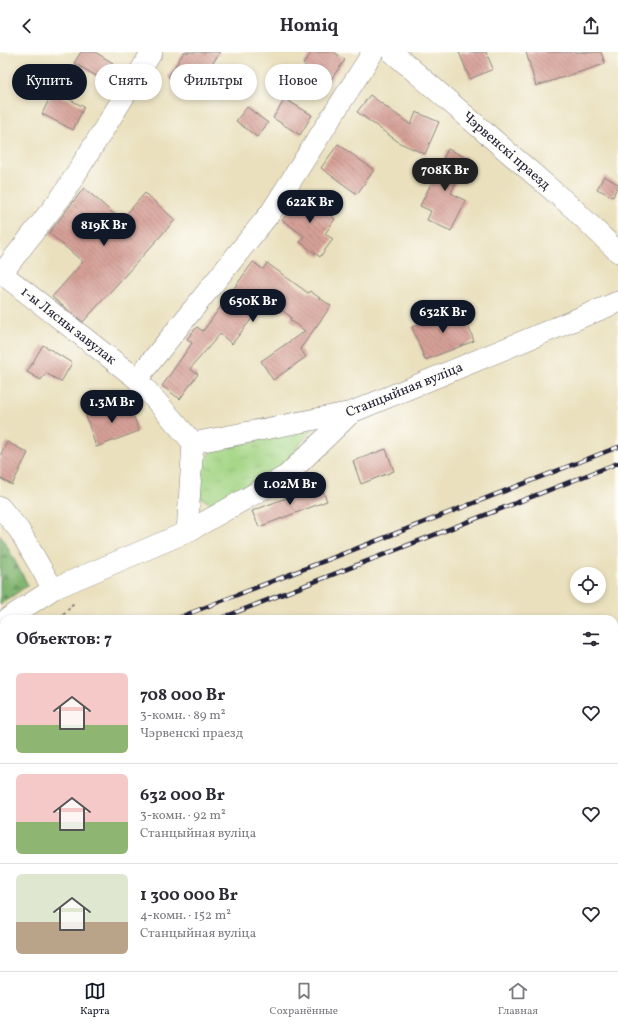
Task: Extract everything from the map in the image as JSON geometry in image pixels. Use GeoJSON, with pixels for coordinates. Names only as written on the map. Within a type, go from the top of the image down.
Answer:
{"type":"FeatureCollection","features":[{"type":"Feature","properties":{"kind":"street"},"geometry":{"type":"LineString","coordinates":[[1,272],[62,196],[152,52]]}},
{"type":"Feature","properties":{"kind":"street"},"geometry":{"type":"LineString","coordinates":[[187,532],[193,443],[138,379],[271,212],[374,52]]}},
{"type":"Feature","properties":{"kind":"street","name":"Чэрвенскі праезд"},"geometry":{"type":"LineString","coordinates":[[392,52],[574,209],[618,252]]}},
{"type":"Feature","properties":{"kind":"street","name":"1-ы Лясны завулак"},"geometry":{"type":"LineString","coordinates":[[1,272],[138,379]]}},
{"type":"Feature","properties":{"kind":"street","name":"Станцыйная вуліца"},"geometry":{"type":"LineString","coordinates":[[193,443],[352,412],[618,302]]}},
{"type":"Feature","properties":{"kind":"street"},"geometry":{"type":"LineString","coordinates":[[13,615],[53,589],[187,532],[286,476],[352,412]]}},
{"type":"Feature","properties":{"kind":"street"},"geometry":{"type":"LineString","coordinates":[[0,507],[20,530],[53,589]]}},
{"type":"Feature","properties":{"kind":"green space"},"geometry":{"type":"Polygon","coordinates":[[[313,428],[284,464],[212,504],[200,497],[202,463],[211,451],[313,428]]]}},
{"type":"Feature","properties":{"kind":"green space"},"geometry":{"type":"Polygon","coordinates":[[[0,534],[28,585],[0,605],[0,534]]]}},
{"type":"Feature","properties":{"kind":"building"},"geometry":{"type":"Polygon","coordinates":[[[81,52],[95,52],[113,63],[95,64],[95,75],[87,71],[87,64],[74,63],[81,52]]]}},
{"type":"Feature","properties":{"kind":"building"},"geometry":{"type":"Polygon","coordinates":[[[184,52],[220,52],[212,64],[176,64],[184,52]]]}},
{"type":"Feature","properties":{"kind":"building"},"geometry":{"type":"Polygon","coordinates":[[[312,52],[334,52],[345,60],[332,78],[332,64],[303,64],[312,52]]]}},
{"type":"Feature","properties":{"kind":"building"},"geometry":{"type":"Polygon","coordinates":[[[459,52],[486,52],[493,69],[470,79],[459,52]]]}},
{"type":"Feature","properties":{"kind":"building"},"geometry":{"type":"Polygon","coordinates":[[[526,52],[601,52],[605,64],[536,86],[526,52]]]}},
{"type":"Feature","properties":{"kind":"building"},"geometry":{"type":"Polygon","coordinates":[[[370,95],[411,125],[416,112],[439,122],[425,154],[400,143],[357,112],[370,95]]]}},
{"type":"Feature","properties":{"kind":"building"},"geometry":{"type":"Polygon","coordinates":[[[49,100],[70,100],[84,107],[73,130],[42,114],[49,100]]]}},
{"type":"Feature","properties":{"kind":"building"},"geometry":{"type":"Polygon","coordinates":[[[284,100],[312,115],[300,135],[273,118],[284,100]]]}},
{"type":"Feature","properties":{"kind":"building"},"geometry":{"type":"Polygon","coordinates":[[[247,107],[268,123],[257,137],[236,121],[247,107]]]}},
{"type":"Feature","properties":{"kind":"building"},"geometry":{"type":"Polygon","coordinates":[[[338,144],[374,170],[357,194],[321,168],[338,144]]]}},
{"type":"Feature","properties":{"kind":"building"},"geometry":{"type":"Polygon","coordinates":[[[448,149],[467,158],[451,193],[466,201],[451,231],[427,220],[431,211],[420,206],[448,149]]]}},
{"type":"Feature","properties":{"kind":"building"},"geometry":{"type":"Polygon","coordinates":[[[604,176],[618,184],[613,197],[597,189],[604,176]]]}},
{"type":"Feature","properties":{"kind":"building"},"geometry":{"type":"Polygon","coordinates":[[[84,188],[121,220],[145,193],[175,220],[83,322],[52,297],[83,262],[49,233],[84,188]]]}},
{"type":"Feature","properties":{"kind":"building"},"geometry":{"type":"Polygon","coordinates":[[[301,194],[335,219],[325,234],[333,239],[320,257],[300,242],[304,236],[282,220],[301,194]]]}},
{"type":"Feature","properties":{"kind":"building"},"geometry":{"type":"Polygon","coordinates":[[[253,262],[263,269],[267,263],[308,293],[310,291],[331,306],[300,349],[306,357],[273,380],[261,361],[305,331],[290,320],[291,317],[267,299],[232,344],[220,334],[190,369],[198,374],[180,399],[162,386],[192,343],[187,339],[197,327],[203,331],[253,262]]]}},
{"type":"Feature","properties":{"kind":"building"},"geometry":{"type":"Polygon","coordinates":[[[461,307],[474,341],[425,360],[412,327],[461,307]]]}},
{"type":"Feature","properties":{"kind":"building"},"geometry":{"type":"Polygon","coordinates":[[[43,345],[72,363],[61,382],[46,373],[41,380],[27,372],[43,345]]]}},
{"type":"Feature","properties":{"kind":"building"},"geometry":{"type":"Polygon","coordinates":[[[128,401],[139,431],[96,447],[86,416],[128,401]]]}},
{"type":"Feature","properties":{"kind":"building"},"geometry":{"type":"Polygon","coordinates":[[[7,442],[28,453],[12,485],[0,478],[0,456],[7,442]]]}},
{"type":"Feature","properties":{"kind":"building"},"geometry":{"type":"Polygon","coordinates":[[[386,449],[394,471],[361,484],[353,461],[386,449]]]}},
{"type":"Feature","properties":{"kind":"building"},"geometry":{"type":"Polygon","coordinates":[[[320,485],[327,501],[259,527],[252,511],[320,485]]]}},
{"type":"Feature","properties":{"kind":"railway"},"geometry":{"type":"LineString","coordinates":[[185,615],[618,447]]}},
{"type":"Feature","properties":{"kind":"railway"},"geometry":{"type":"LineString","coordinates":[[229,615],[618,463]]}}]}
